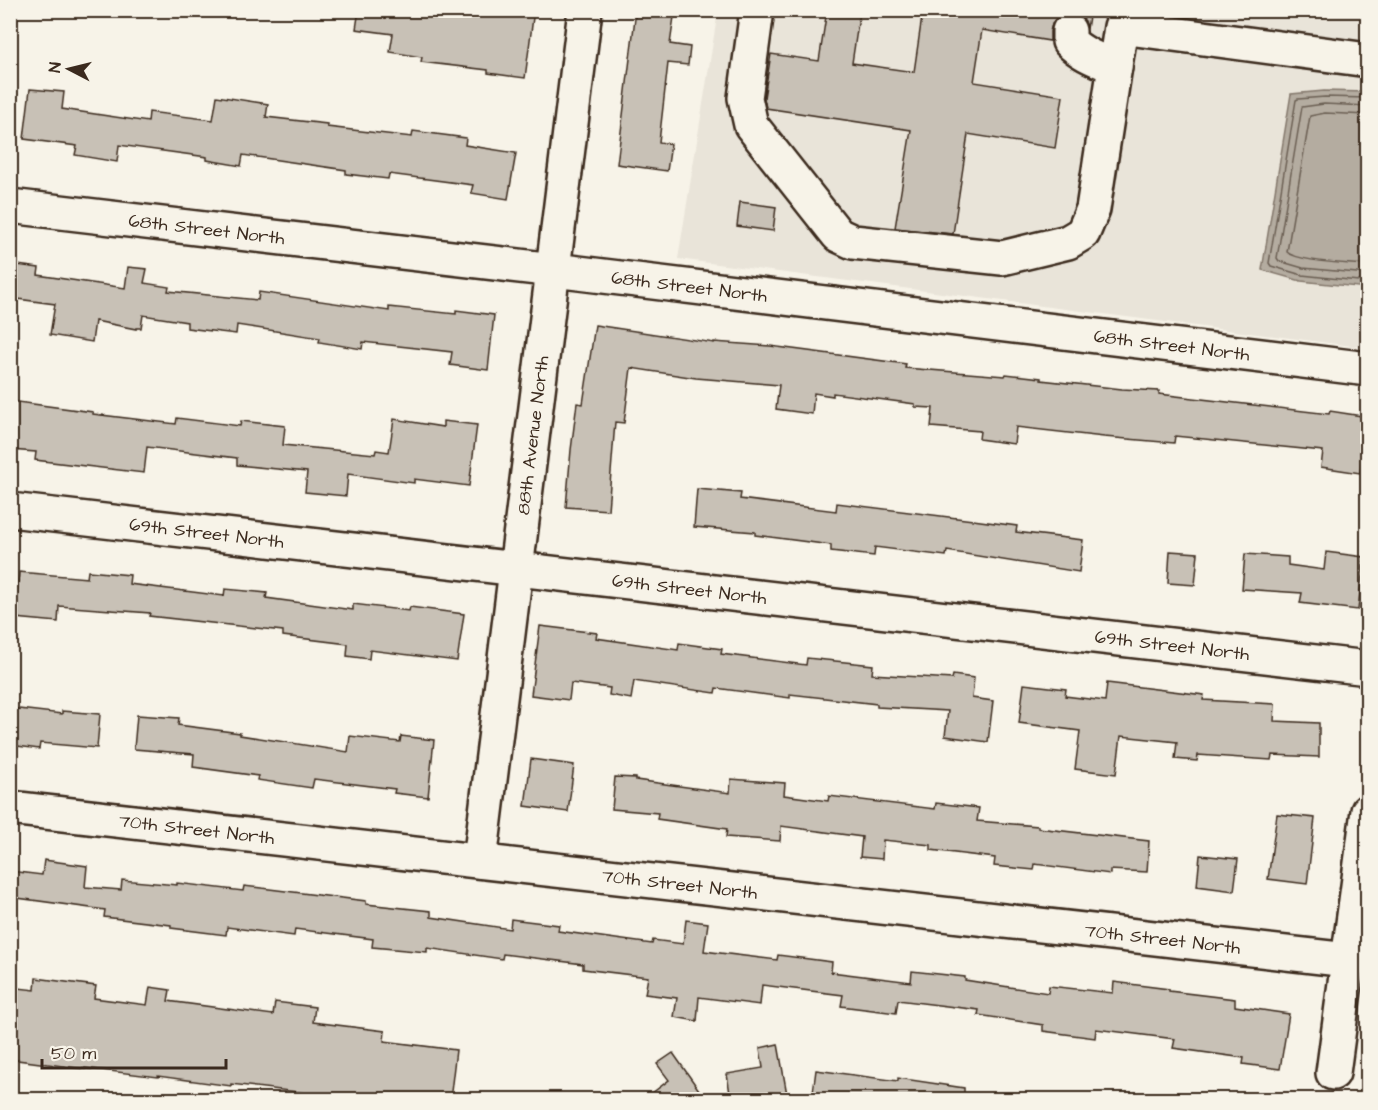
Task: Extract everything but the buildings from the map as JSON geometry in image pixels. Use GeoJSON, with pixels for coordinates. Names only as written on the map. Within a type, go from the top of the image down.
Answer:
{"type":"FeatureCollection","features":[{"type":"Feature","properties":{"kind":"street","name":"88th Avenue North"},"geometry":{"type":"LineString","coordinates":[[480,861],[585,10]]}},
{"type":"Feature","properties":{"kind":"street"},"geometry":{"type":"LineString","coordinates":[[757,10],[745,98],[751,125],[838,235],[853,242],[1002,258],[1068,242],[1083,233],[1093,209],[1122,19],[1368,60]]}},
{"type":"Feature","properties":{"kind":"street"},"geometry":{"type":"LineString","coordinates":[[1069,31],[1069,41],[1074,46],[1115,67]]}},
{"type":"Feature","properties":{"kind":"street","name":"68th Street North"},"geometry":{"type":"LineString","coordinates":[[10,206],[1368,369]]}},
{"type":"Feature","properties":{"kind":"street","name":"69th Street North"},"geometry":{"type":"LineString","coordinates":[[10,510],[1368,668]]}},
{"type":"Feature","properties":{"kind":"street","name":"70th Street North"},"geometry":{"type":"LineString","coordinates":[[10,808],[1348,960]]}},
{"type":"Feature","properties":{"kind":"street"},"geometry":{"type":"LineString","coordinates":[[1333,1073],[1368,811]]}},
{"type":"Feature","properties":{"kind":"shaded area"},"geometry":{"type":"Polygon","coordinates":[[[718,11],[1367,11],[1367,92],[1324,91],[1291,94],[1301,281],[1367,288],[1367,348],[678,259],[718,11]]]}},
{"type":"Feature","properties":{"kind":"water"},"geometry":{"type":"Polygon","coordinates":[[[1324,91],[1367,92],[1367,288],[1301,281],[1262,270],[1291,94],[1324,91]]]}}]}
